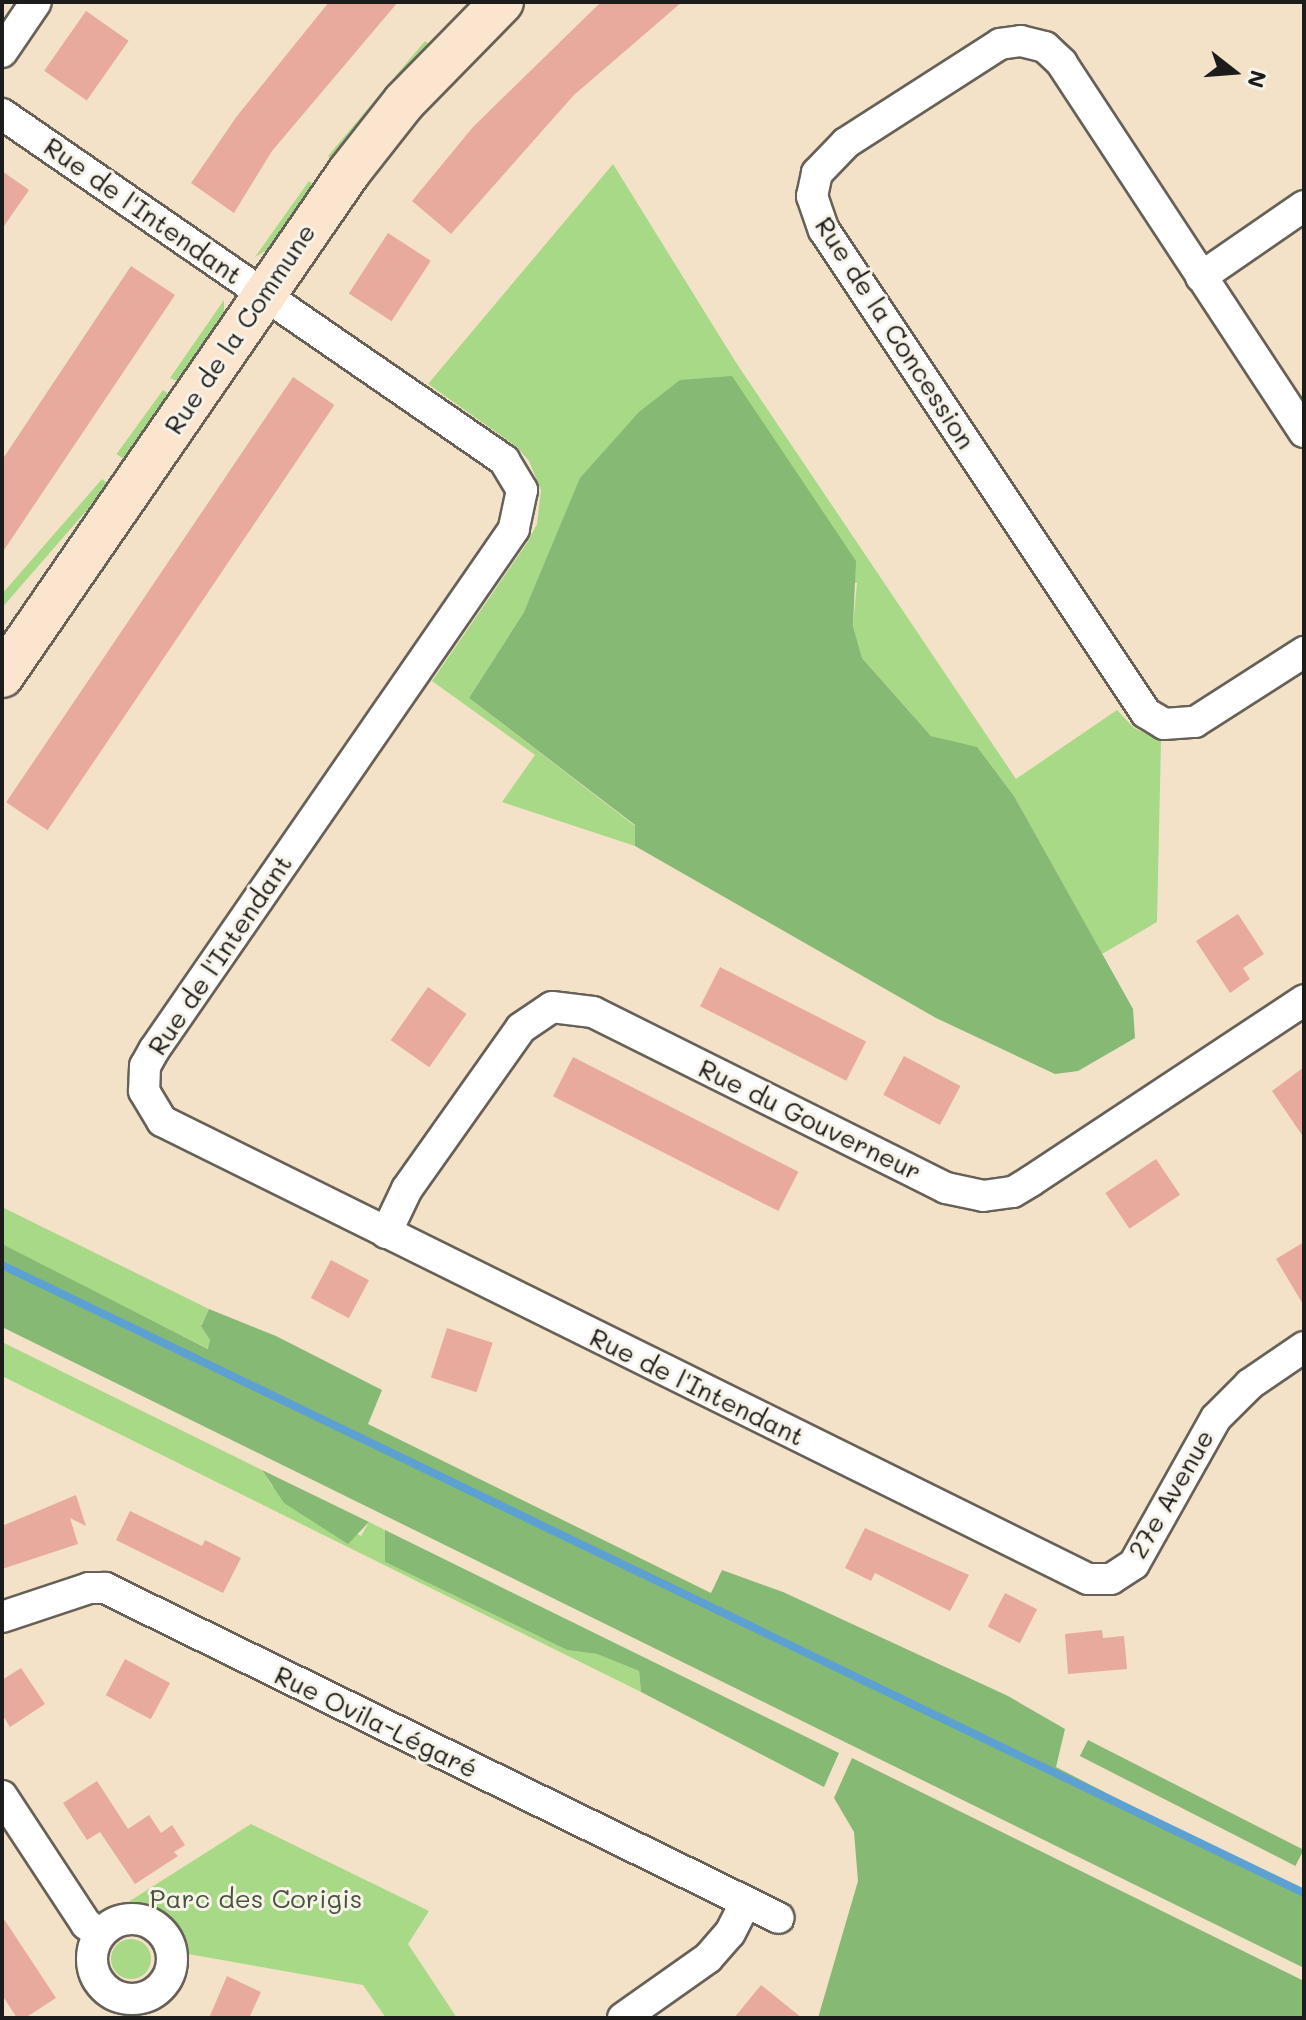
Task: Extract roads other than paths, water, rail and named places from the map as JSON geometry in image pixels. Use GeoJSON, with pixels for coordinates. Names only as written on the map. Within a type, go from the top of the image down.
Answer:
{"type":"FeatureCollection","features":[{"type":"Feature","properties":{"kind":"street"},"geometry":{"type":"LineString","coordinates":[[2,52],[36,2]]}},
{"type":"Feature","properties":{"kind":"street","name":"Rue de la Commune"},"geometry":{"type":"LineString","coordinates":[[2,676],[263,295],[404,102],[502,2]]}},
{"type":"Feature","properties":{"kind":"street","name":"Rue de la Concession"},"geometry":{"type":"LineString","coordinates":[[1304,432],[1062,63],[1031,42],[1000,44],[846,143],[826,161],[815,180],[813,203],[824,230],[1146,713],[1169,725],[1202,719],[1304,652]]}},
{"type":"Feature","properties":{"kind":"street","name":"Rue de l'Intendant"},"geometry":{"type":"LineString","coordinates":[[2,114],[504,460],[522,490],[514,529],[145,1066],[147,1102],[162,1121],[1072,1573],[1111,1579]]}},
{"type":"Feature","properties":{"kind":"street"},"geometry":{"type":"LineString","coordinates":[[1201,277],[1304,206]]}},
{"type":"Feature","properties":{"kind":"street","name":"Rue du Gouverneur"},"geometry":{"type":"LineString","coordinates":[[386,1233],[407,1189],[521,1028],[552,1007],[593,1012],[946,1188],[983,1196],[1013,1192],[1304,1000]]}},
{"type":"Feature","properties":{"kind":"street","name":"27e Avenue"},"geometry":{"type":"LineString","coordinates":[[1111,1579],[1134,1564],[1216,1418],[1250,1384],[1304,1347]]}},
{"type":"Feature","properties":{"kind":"street","name":"Rue Ovila-Légaré"},"geometry":{"type":"LineString","coordinates":[[2,1617],[89,1588],[105,1588],[779,1918]]}},
{"type":"Feature","properties":{"kind":"street"},"geometry":{"type":"LineString","coordinates":[[2,1796],[86,1924],[100,1934]]}},
{"type":"Feature","properties":{"kind":"street"},"geometry":{"type":"LineString","coordinates":[[623,2018],[708,1958],[730,1933],[745,1903]]}},
{"type":"Feature","properties":{"kind":"waterway"},"geometry":{"type":"LineString","coordinates":[[2,1265],[1304,1893]]}},
{"type":"Feature","properties":{"kind":"park label","name":"Parc des Corigis"},"geometry":{"type":"Point","coordinates":[256,1899]}}]}
